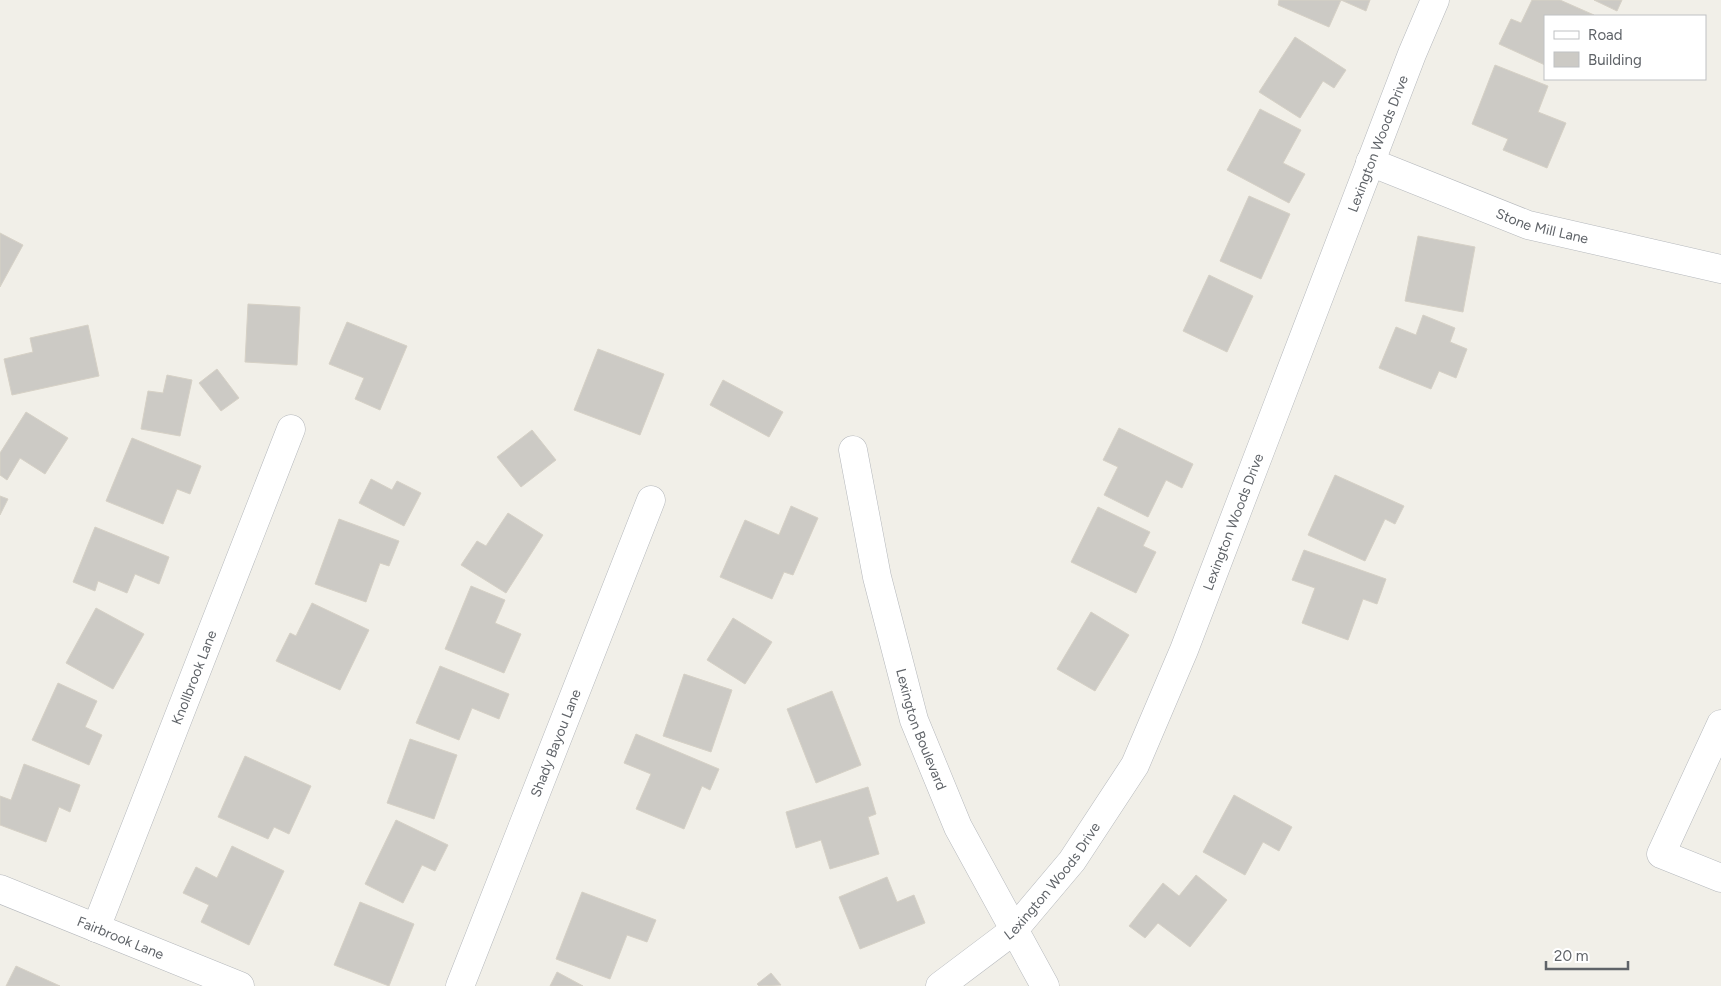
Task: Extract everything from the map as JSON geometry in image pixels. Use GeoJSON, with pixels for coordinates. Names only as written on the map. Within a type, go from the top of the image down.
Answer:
{"type":"FeatureCollection","features":[{"type":"Feature","properties":{"kind":"street","name":"Lexington Woods Drive"},"geometry":{"type":"LineString","coordinates":[[940,986],[1013,931],[1072,861],[1135,764],[1184,650],[1370,162],[1435,0]]}},
{"type":"Feature","properties":{"kind":"street","name":"Stone Mill Lane"},"geometry":{"type":"LineString","coordinates":[[1370,162],[1528,225],[1721,269]]}},
{"type":"Feature","properties":{"kind":"street","name":"Knollbrook Lane"},"geometry":{"type":"LineString","coordinates":[[96,928],[291,429]]}},
{"type":"Feature","properties":{"kind":"street","name":"Lexington Boulevard"},"geometry":{"type":"LineString","coordinates":[[853,450],[877,577],[914,720],[958,828],[1013,931],[1045,986]]}},
{"type":"Feature","properties":{"kind":"street","name":"Shady Bayou Lane"},"geometry":{"type":"LineString","coordinates":[[460,986],[651,500]]}},
{"type":"Feature","properties":{"kind":"street"},"geometry":{"type":"LineString","coordinates":[[1721,724],[1661,854],[1721,878]]}},
{"type":"Feature","properties":{"kind":"street","name":"Fairbrook Lane"},"geometry":{"type":"LineString","coordinates":[[0,889],[240,986]]}},
{"type":"Feature","properties":{"kind":"building"},"geometry":{"type":"Polygon","coordinates":[[[1279,0],[1341,0],[1329,27],[1278,5],[1279,0]]]}},
{"type":"Feature","properties":{"kind":"building"},"geometry":{"type":"Polygon","coordinates":[[[1341,0],[1370,0],[1366,11],[1341,0]]]}},
{"type":"Feature","properties":{"kind":"building"},"geometry":{"type":"Polygon","coordinates":[[[1532,0],[1560,0],[1594,15],[1544,15],[1544,65],[1499,44],[1511,19],[1521,23],[1532,0]]]}},
{"type":"Feature","properties":{"kind":"building"},"geometry":{"type":"Polygon","coordinates":[[[1594,0],[1622,0],[1617,11],[1594,0]]]}},
{"type":"Feature","properties":{"kind":"building"},"geometry":{"type":"Polygon","coordinates":[[[1295,37],[1346,70],[1334,88],[1323,81],[1300,118],[1259,92],[1295,37]]]}},
{"type":"Feature","properties":{"kind":"building"},"geometry":{"type":"Polygon","coordinates":[[[1495,65],[1548,86],[1538,112],[1566,123],[1547,168],[1503,150],[1508,139],[1472,124],[1495,65]]]}},
{"type":"Feature","properties":{"kind":"building"},"geometry":{"type":"Polygon","coordinates":[[[1260,109],[1301,130],[1283,163],[1305,174],[1289,203],[1227,170],[1260,109]]]}},
{"type":"Feature","properties":{"kind":"building"},"geometry":{"type":"Polygon","coordinates":[[[1249,196],[1290,214],[1261,279],[1220,261],[1249,196]]]}},
{"type":"Feature","properties":{"kind":"building"},"geometry":{"type":"Polygon","coordinates":[[[0,233],[23,245],[0,287],[0,233]]]}},
{"type":"Feature","properties":{"kind":"building"},"geometry":{"type":"Polygon","coordinates":[[[1418,236],[1475,247],[1463,312],[1405,301],[1418,236]]]}},
{"type":"Feature","properties":{"kind":"building"},"geometry":{"type":"Polygon","coordinates":[[[1209,275],[1253,296],[1227,352],[1183,331],[1209,275]]]}},
{"type":"Feature","properties":{"kind":"building"},"geometry":{"type":"Polygon","coordinates":[[[248,304],[300,307],[297,365],[245,362],[248,304]]]}},
{"type":"Feature","properties":{"kind":"building"},"geometry":{"type":"Polygon","coordinates":[[[1423,315],[1455,328],[1450,342],[1467,349],[1456,378],[1439,371],[1431,389],[1379,368],[1396,327],[1416,335],[1423,315]]]}},
{"type":"Feature","properties":{"kind":"building"},"geometry":{"type":"Polygon","coordinates":[[[347,322],[407,346],[380,410],[355,399],[364,378],[329,364],[347,322]]]}},
{"type":"Feature","properties":{"kind":"building"},"geometry":{"type":"Polygon","coordinates":[[[88,325],[99,376],[12,395],[4,359],[33,352],[30,338],[88,325]]]}},
{"type":"Feature","properties":{"kind":"building"},"geometry":{"type":"Polygon","coordinates":[[[598,349],[664,374],[640,435],[574,410],[598,349]]]}},
{"type":"Feature","properties":{"kind":"building"},"geometry":{"type":"Polygon","coordinates":[[[217,369],[239,398],[221,411],[199,383],[217,369]]]}},
{"type":"Feature","properties":{"kind":"building"},"geometry":{"type":"Polygon","coordinates":[[[167,375],[192,380],[180,436],[141,429],[148,391],[163,393],[167,375]]]}},
{"type":"Feature","properties":{"kind":"building"},"geometry":{"type":"Polygon","coordinates":[[[723,380],[783,412],[769,437],[710,405],[723,380]]]}},
{"type":"Feature","properties":{"kind":"building"},"geometry":{"type":"Polygon","coordinates":[[[26,412],[68,438],[45,474],[20,458],[7,480],[0,475],[0,453],[26,412]]]}},
{"type":"Feature","properties":{"kind":"building"},"geometry":{"type":"Polygon","coordinates":[[[1119,428],[1193,464],[1182,488],[1166,480],[1148,517],[1104,495],[1118,467],[1103,460],[1119,428]]]}},
{"type":"Feature","properties":{"kind":"building"},"geometry":{"type":"Polygon","coordinates":[[[532,430],[556,460],[521,487],[497,457],[532,430]]]}},
{"type":"Feature","properties":{"kind":"building"},"geometry":{"type":"Polygon","coordinates":[[[132,438],[201,466],[190,494],[177,489],[163,524],[106,501],[132,438]]]}},
{"type":"Feature","properties":{"kind":"building"},"geometry":{"type":"Polygon","coordinates":[[[1335,475],[1404,506],[1395,524],[1385,519],[1365,561],[1308,535],[1335,475]]]}},
{"type":"Feature","properties":{"kind":"building"},"geometry":{"type":"Polygon","coordinates":[[[371,479],[392,490],[397,481],[421,493],[404,526],[359,503],[371,479]]]}},
{"type":"Feature","properties":{"kind":"building"},"geometry":{"type":"Polygon","coordinates":[[[0,496],[8,499],[0,515],[0,496]]]}},
{"type":"Feature","properties":{"kind":"building"},"geometry":{"type":"Polygon","coordinates":[[[791,506],[818,518],[793,575],[784,572],[772,599],[720,577],[745,520],[779,535],[791,506]]]}},
{"type":"Feature","properties":{"kind":"building"},"geometry":{"type":"Polygon","coordinates":[[[1098,507],[1150,532],[1143,546],[1156,552],[1136,593],[1071,562],[1098,507]]]}},
{"type":"Feature","properties":{"kind":"building"},"geometry":{"type":"Polygon","coordinates":[[[508,513],[543,535],[506,593],[461,565],[477,541],[486,546],[508,513]]]}},
{"type":"Feature","properties":{"kind":"building"},"geometry":{"type":"Polygon","coordinates":[[[339,519],[399,541],[389,566],[380,563],[366,602],[315,584],[339,519]]]}},
{"type":"Feature","properties":{"kind":"building"},"geometry":{"type":"Polygon","coordinates":[[[95,527],[169,557],[159,584],[135,574],[127,593],[98,581],[95,591],[73,582],[95,527]]]}},
{"type":"Feature","properties":{"kind":"building"},"geometry":{"type":"Polygon","coordinates":[[[1304,550],[1386,579],[1377,604],[1363,599],[1348,640],[1302,623],[1315,588],[1292,580],[1304,550]]]}},
{"type":"Feature","properties":{"kind":"building"},"geometry":{"type":"Polygon","coordinates":[[[471,586],[505,600],[495,623],[521,634],[504,673],[445,649],[471,586]]]}},
{"type":"Feature","properties":{"kind":"building"},"geometry":{"type":"Polygon","coordinates":[[[312,603],[369,630],[340,690],[276,661],[290,633],[296,636],[312,603]]]}},
{"type":"Feature","properties":{"kind":"building"},"geometry":{"type":"Polygon","coordinates":[[[96,608],[144,634],[113,689],[66,663],[96,608]]]}},
{"type":"Feature","properties":{"kind":"building"},"geometry":{"type":"Polygon","coordinates":[[[1091,612],[1129,635],[1095,691],[1057,669],[1091,612]]]}},
{"type":"Feature","properties":{"kind":"building"},"geometry":{"type":"Polygon","coordinates":[[[733,618],[772,642],[745,684],[707,660],[733,618]]]}},
{"type":"Feature","properties":{"kind":"building"},"geometry":{"type":"Polygon","coordinates":[[[440,666],[509,694],[499,719],[472,708],[459,740],[416,723],[440,666]]]}},
{"type":"Feature","properties":{"kind":"building"},"geometry":{"type":"Polygon","coordinates":[[[684,674],[732,690],[711,752],[663,736],[684,674]]]}},
{"type":"Feature","properties":{"kind":"building"},"geometry":{"type":"Polygon","coordinates":[[[58,683],[97,701],[85,727],[102,735],[89,765],[32,740],[58,683]]]}},
{"type":"Feature","properties":{"kind":"building"},"geometry":{"type":"Polygon","coordinates":[[[832,691],[861,765],[816,783],[787,709],[832,691]]]}},
{"type":"Feature","properties":{"kind":"building"},"geometry":{"type":"Polygon","coordinates":[[[636,734],[719,769],[710,790],[702,786],[684,829],[636,809],[651,774],[624,763],[636,734]]]}},
{"type":"Feature","properties":{"kind":"building"},"geometry":{"type":"Polygon","coordinates":[[[410,739],[457,755],[434,819],[387,803],[410,739]]]}},
{"type":"Feature","properties":{"kind":"building"},"geometry":{"type":"Polygon","coordinates":[[[245,756],[311,786],[289,834],[274,827],[268,839],[218,817],[245,756]]]}},
{"type":"Feature","properties":{"kind":"building"},"geometry":{"type":"Polygon","coordinates":[[[24,764],[80,785],[70,812],[59,807],[46,842],[0,825],[0,796],[11,800],[24,764]]]}},
{"type":"Feature","properties":{"kind":"building"},"geometry":{"type":"Polygon","coordinates":[[[868,787],[876,814],[868,817],[879,854],[830,869],[821,840],[796,848],[786,812],[868,787]]]}},
{"type":"Feature","properties":{"kind":"building"},"geometry":{"type":"Polygon","coordinates":[[[1234,795],[1292,827],[1279,851],[1263,842],[1245,875],[1203,852],[1234,795]]]}},
{"type":"Feature","properties":{"kind":"building"},"geometry":{"type":"Polygon","coordinates":[[[396,820],[448,845],[435,871],[422,865],[403,903],[365,884],[396,820]]]}},
{"type":"Feature","properties":{"kind":"building"},"geometry":{"type":"Polygon","coordinates":[[[232,846],[284,871],[249,945],[201,922],[209,905],[183,893],[196,867],[217,878],[232,846]]]}},
{"type":"Feature","properties":{"kind":"building"},"geometry":{"type":"Polygon","coordinates":[[[1196,875],[1227,900],[1190,947],[1158,923],[1145,938],[1129,926],[1163,883],[1179,896],[1196,875]]]}},
{"type":"Feature","properties":{"kind":"building"},"geometry":{"type":"Polygon","coordinates":[[[887,877],[897,902],[914,895],[925,923],[860,949],[839,897],[887,877]]]}},
{"type":"Feature","properties":{"kind":"building"},"geometry":{"type":"Polygon","coordinates":[[[582,892],[656,920],[647,942],[627,935],[610,979],[556,959],[582,892]]]}},
{"type":"Feature","properties":{"kind":"building"},"geometry":{"type":"Polygon","coordinates":[[[360,902],[414,924],[389,986],[334,965],[360,902]]]}},
{"type":"Feature","properties":{"kind":"building"},"geometry":{"type":"Polygon","coordinates":[[[16,966],[60,986],[6,986],[16,966]]]}},
{"type":"Feature","properties":{"kind":"building"},"geometry":{"type":"Polygon","coordinates":[[[557,972],[583,986],[550,986],[557,972]]]}},
{"type":"Feature","properties":{"kind":"building"},"geometry":{"type":"Polygon","coordinates":[[[771,973],[781,985],[759,986],[757,984],[771,973]]]}}]}
